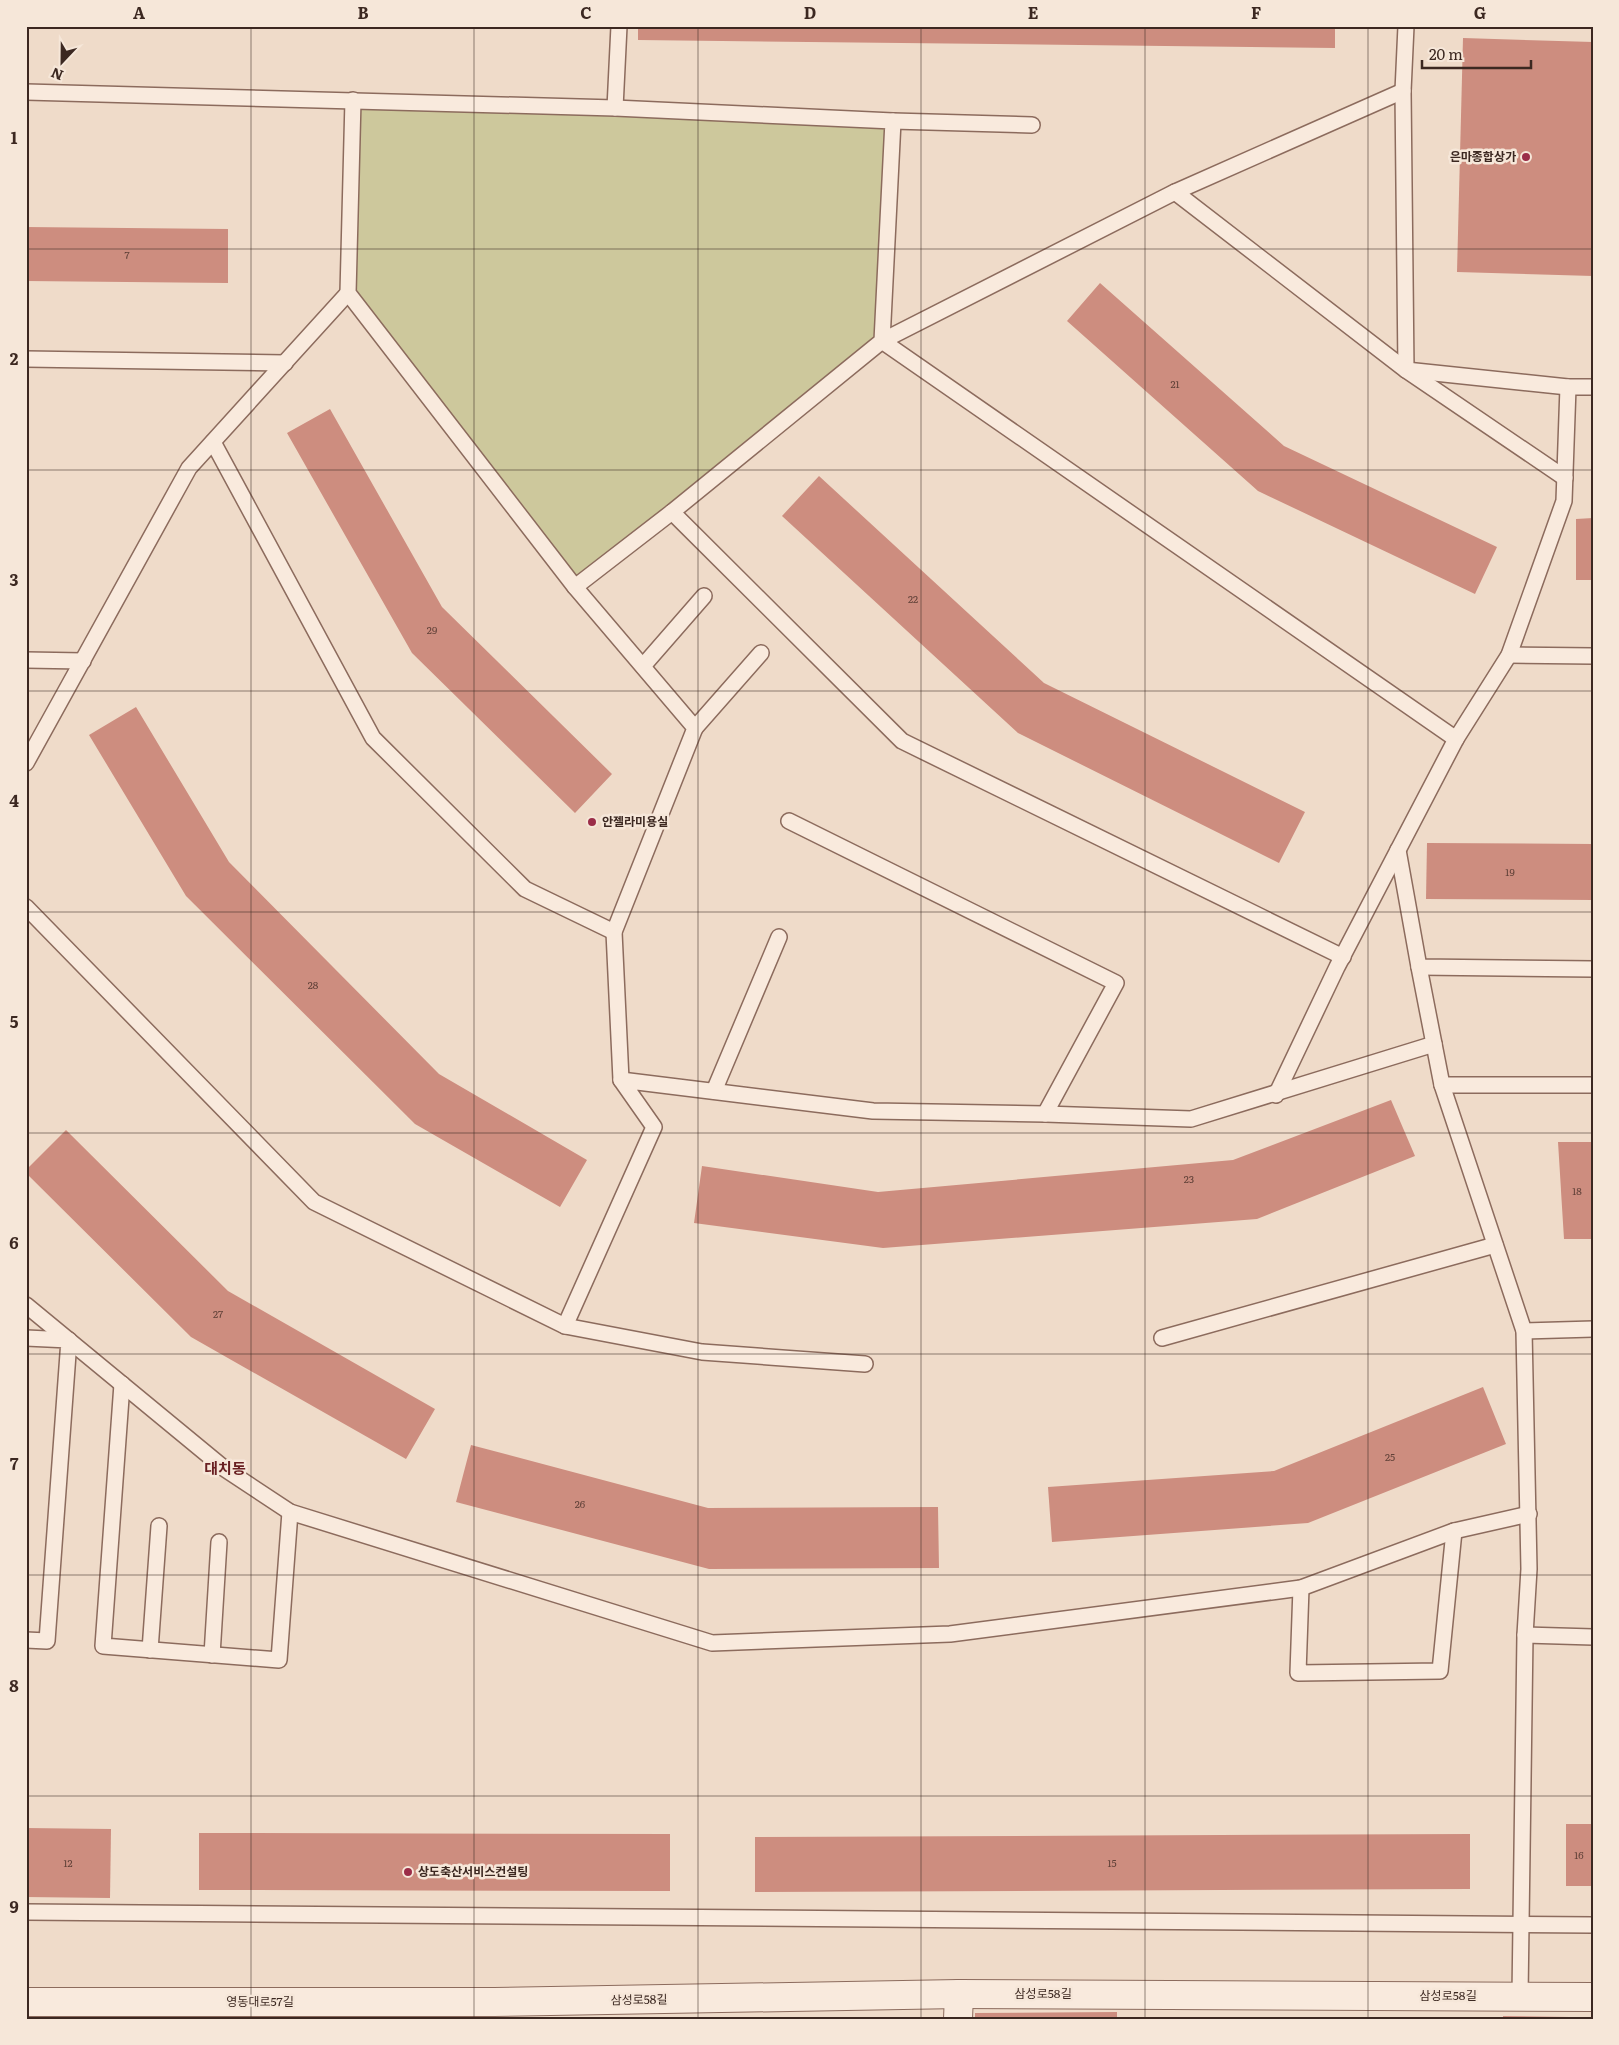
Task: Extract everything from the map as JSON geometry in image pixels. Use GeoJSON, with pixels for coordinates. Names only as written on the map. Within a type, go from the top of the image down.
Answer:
{"type":"FeatureCollection","features":[{"type":"Feature","properties":{"kind":"street","name":"삼성로58길"},"geometry":{"type":"LineString","coordinates":[[489,2010],[958,2006],[1463,2007],[1520,1996],[1593,1997]]}},
{"type":"Feature","properties":{"kind":"street","name":"영동대로57길"},"geometry":{"type":"LineString","coordinates":[[26,2002],[489,2010]]}},
{"type":"Feature","properties":{"kind":"lane"},"geometry":{"type":"LineString","coordinates":[[615,108],[619,26]]}},
{"type":"Feature","properties":{"kind":"lane"},"geometry":{"type":"LineString","coordinates":[[1406,26],[1403,91],[1406,370]]}},
{"type":"Feature","properties":{"kind":"lane"},"geometry":{"type":"LineString","coordinates":[[575,587],[672,512],[882,341],[1175,192],[1403,91]]}},
{"type":"Feature","properties":{"kind":"lane"},"geometry":{"type":"LineString","coordinates":[[26,92],[615,108],[1032,125]]}},
{"type":"Feature","properties":{"kind":"lane"},"geometry":{"type":"LineString","coordinates":[[354,100],[348,293],[575,587],[695,728]]}},
{"type":"Feature","properties":{"kind":"lane"},"geometry":{"type":"LineString","coordinates":[[882,341],[893,120]]}},
{"type":"Feature","properties":{"kind":"lane"},"geometry":{"type":"LineString","coordinates":[[1175,192],[1406,370],[1565,478]]}},
{"type":"Feature","properties":{"kind":"lane"},"geometry":{"type":"LineString","coordinates":[[26,763],[190,468],[348,293]]}},
{"type":"Feature","properties":{"kind":"lane"},"geometry":{"type":"LineString","coordinates":[[882,341],[1456,739]]}},
{"type":"Feature","properties":{"kind":"lane"},"geometry":{"type":"LineString","coordinates":[[26,359],[285,362]]}},
{"type":"Feature","properties":{"kind":"lane"},"geometry":{"type":"LineString","coordinates":[[1406,370],[1568,387],[1593,387]]}},
{"type":"Feature","properties":{"kind":"lane"},"geometry":{"type":"LineString","coordinates":[[1276,1095],[1343,957],[1456,739],[1509,655],[1564,501],[1568,387]]}},
{"type":"Feature","properties":{"kind":"lane"},"geometry":{"type":"LineString","coordinates":[[213,442],[372,738],[525,889],[614,932]]}},
{"type":"Feature","properties":{"kind":"lane"},"geometry":{"type":"LineString","coordinates":[[672,512],[902,741],[1343,957]]}},
{"type":"Feature","properties":{"kind":"lane"},"geometry":{"type":"LineString","coordinates":[[643,666],[704,596]]}},
{"type":"Feature","properties":{"kind":"lane"},"geometry":{"type":"LineString","coordinates":[[565,1326],[654,1127],[621,1080],[614,932],[695,728],[761,653]]}},
{"type":"Feature","properties":{"kind":"lane"},"geometry":{"type":"LineString","coordinates":[[1509,655],[1593,656]]}},
{"type":"Feature","properties":{"kind":"lane"},"geometry":{"type":"LineString","coordinates":[[26,660],[83,661]]}},
{"type":"Feature","properties":{"kind":"lane"},"geometry":{"type":"LineString","coordinates":[[789,821],[1116,983],[1045,1114]]}},
{"type":"Feature","properties":{"kind":"lane"},"geometry":{"type":"LineString","coordinates":[[1398,850],[1418,967],[1442,1085],[1524,1331],[1529,1569],[1525,1635],[1520,1996]]}},
{"type":"Feature","properties":{"kind":"lane"},"geometry":{"type":"LineString","coordinates":[[26,907],[314,1202],[565,1326],[702,1352],[865,1364]]}},
{"type":"Feature","properties":{"kind":"lane"},"geometry":{"type":"LineString","coordinates":[[714,1091],[779,937]]}},
{"type":"Feature","properties":{"kind":"lane"},"geometry":{"type":"LineString","coordinates":[[1418,967],[1593,969]]}},
{"type":"Feature","properties":{"kind":"lane"},"geometry":{"type":"LineString","coordinates":[[621,1080],[872,1111],[1045,1114],[1191,1120],[1276,1095],[1434,1044]]}},
{"type":"Feature","properties":{"kind":"lane"},"geometry":{"type":"LineString","coordinates":[[1442,1085],[1593,1085]]}},
{"type":"Feature","properties":{"kind":"lane"},"geometry":{"type":"LineString","coordinates":[[1162,1338],[1495,1245]]}},
{"type":"Feature","properties":{"kind":"lane"},"geometry":{"type":"LineString","coordinates":[[26,1305],[225,1469],[290,1512],[712,1643],[950,1634],[1301,1588],[1454,1531],[1528,1514]]}},
{"type":"Feature","properties":{"kind":"lane"},"geometry":{"type":"LineString","coordinates":[[1524,1331],[1593,1329]]}},
{"type":"Feature","properties":{"kind":"lane"},"geometry":{"type":"LineString","coordinates":[[26,1338],[68,1340]]}},
{"type":"Feature","properties":{"kind":"lane"},"geometry":{"type":"LineString","coordinates":[[26,1640],[47,1641],[68,1340]]}},
{"type":"Feature","properties":{"kind":"lane"},"geometry":{"type":"LineString","coordinates":[[122,1384],[103,1646],[279,1660],[290,1512]]}},
{"type":"Feature","properties":{"kind":"lane"},"geometry":{"type":"LineString","coordinates":[[150,1650],[158,1526]]}},
{"type":"Feature","properties":{"kind":"lane"},"geometry":{"type":"LineString","coordinates":[[1301,1588],[1298,1673],[1440,1671],[1454,1531]]}},
{"type":"Feature","properties":{"kind":"lane"},"geometry":{"type":"LineString","coordinates":[[212,1655],[219,1542]]}},
{"type":"Feature","properties":{"kind":"lane"},"geometry":{"type":"LineString","coordinates":[[1525,1635],[1593,1637]]}},
{"type":"Feature","properties":{"kind":"lane"},"geometry":{"type":"LineString","coordinates":[[26,1912],[1593,1925]]}},
{"type":"Feature","properties":{"kind":"shaded area"},"geometry":{"type":"Polygon","coordinates":[[[353,100],[893,121],[882,341],[575,587],[348,293],[353,100]]]}},
{"type":"Feature","properties":{"kind":"building"},"geometry":{"type":"Polygon","coordinates":[[[638,26],[1335,26],[1335,48],[638,40],[638,26]]]}},
{"type":"Feature","properties":{"kind":"building","name":"은마종합상가"},"geometry":{"type":"Polygon","coordinates":[[[1463,38],[1593,42],[1593,276],[1457,272],[1463,38]]]}},
{"type":"Feature","properties":{"kind":"building"},"geometry":{"type":"Polygon","coordinates":[[[26,227],[228,229],[228,283],[26,281],[26,227]]]}},
{"type":"Feature","properties":{"kind":"building"},"geometry":{"type":"Polygon","coordinates":[[[1100,283],[1284,446],[1497,547],[1475,594],[1258,491],[1067,321],[1100,283]]]}},
{"type":"Feature","properties":{"kind":"building"},"geometry":{"type":"Polygon","coordinates":[[[330,409],[442,607],[612,774],[575,813],[412,653],[287,433],[330,409]]]}},
{"type":"Feature","properties":{"kind":"building"},"geometry":{"type":"Polygon","coordinates":[[[819,476],[1044,683],[1305,812],[1279,863],[1018,733],[782,516],[819,476]]]}},
{"type":"Feature","properties":{"kind":"building"},"geometry":{"type":"Polygon","coordinates":[[[1593,518],[1593,580],[1576,580],[1576,519],[1593,518]]]}},
{"type":"Feature","properties":{"kind":"building"},"geometry":{"type":"Polygon","coordinates":[[[136,707],[229,862],[439,1074],[587,1160],[560,1207],[415,1124],[186,896],[89,735],[136,707]]]}},
{"type":"Feature","properties":{"kind":"building"},"geometry":{"type":"Polygon","coordinates":[[[1427,843],[1593,844],[1593,900],[1426,899],[1427,843]]]}},
{"type":"Feature","properties":{"kind":"building"},"geometry":{"type":"Polygon","coordinates":[[[1391,1100],[1415,1156],[1257,1219],[883,1248],[694,1223],[702,1166],[878,1192],[1233,1160],[1391,1100]]]}},
{"type":"Feature","properties":{"kind":"building"},"geometry":{"type":"Polygon","coordinates":[[[66,1130],[228,1291],[435,1409],[406,1459],[191,1337],[26,1173],[26,1170],[66,1130]]]}},
{"type":"Feature","properties":{"kind":"building"},"geometry":{"type":"Polygon","coordinates":[[[1558,1142],[1593,1142],[1593,1239],[1564,1239],[1558,1142]]]}},
{"type":"Feature","properties":{"kind":"building"},"geometry":{"type":"Polygon","coordinates":[[[1483,1387],[1506,1444],[1308,1523],[1052,1542],[1048,1487],[1274,1471],[1483,1387]]]}},
{"type":"Feature","properties":{"kind":"building"},"geometry":{"type":"Polygon","coordinates":[[[471,1445],[708,1508],[938,1507],[939,1568],[709,1569],[456,1502],[471,1445]]]}},
{"type":"Feature","properties":{"kind":"building"},"geometry":{"type":"Polygon","coordinates":[[[1566,1824],[1593,1824],[1593,1886],[1566,1886],[1566,1824]]]}},
{"type":"Feature","properties":{"kind":"building"},"geometry":{"type":"Polygon","coordinates":[[[26,1828],[111,1829],[110,1898],[26,1897],[26,1828]]]}},
{"type":"Feature","properties":{"kind":"building"},"geometry":{"type":"Polygon","coordinates":[[[199,1833],[670,1834],[670,1891],[199,1890],[199,1833]]]}},
{"type":"Feature","properties":{"kind":"building"},"geometry":{"type":"Polygon","coordinates":[[[1470,1834],[1470,1889],[755,1892],[755,1837],[1470,1834]]]}},
{"type":"Feature","properties":{"kind":"building"},"geometry":{"type":"Polygon","coordinates":[[[1117,2012],[1117,2019],[975,2019],[975,2013],[1117,2012]]]}},
{"type":"Feature","properties":{"kind":"building"},"geometry":{"type":"Polygon","coordinates":[[[276,2013],[424,2014],[424,2019],[276,2019],[276,2013]]]}},
{"type":"Feature","properties":{"kind":"building"},"geometry":{"type":"Polygon","coordinates":[[[1503,2016],[1570,2017],[1570,2019],[1503,2019],[1503,2016]]]}},
{"type":"Feature","properties":{"kind":"building"},"geometry":{"type":"Polygon","coordinates":[[[1380,2017],[1428,2017],[1428,2019],[1380,2019],[1380,2017]]]}},
{"type":"Feature","properties":{"kind":"place","name":"은마종합상가"},"geometry":{"type":"Point","coordinates":[1526,157]}},
{"type":"Feature","properties":{"kind":"place","name":"안젤라미용실"},"geometry":{"type":"Point","coordinates":[592,822]}},
{"type":"Feature","properties":{"kind":"place","name":"상도축산서비스컨설팅"},"geometry":{"type":"Point","coordinates":[408,1872]}},
{"type":"Feature","properties":{"kind":"district","name":"대치동"},"geometry":{"type":"Point","coordinates":[225,1469]}}]}
